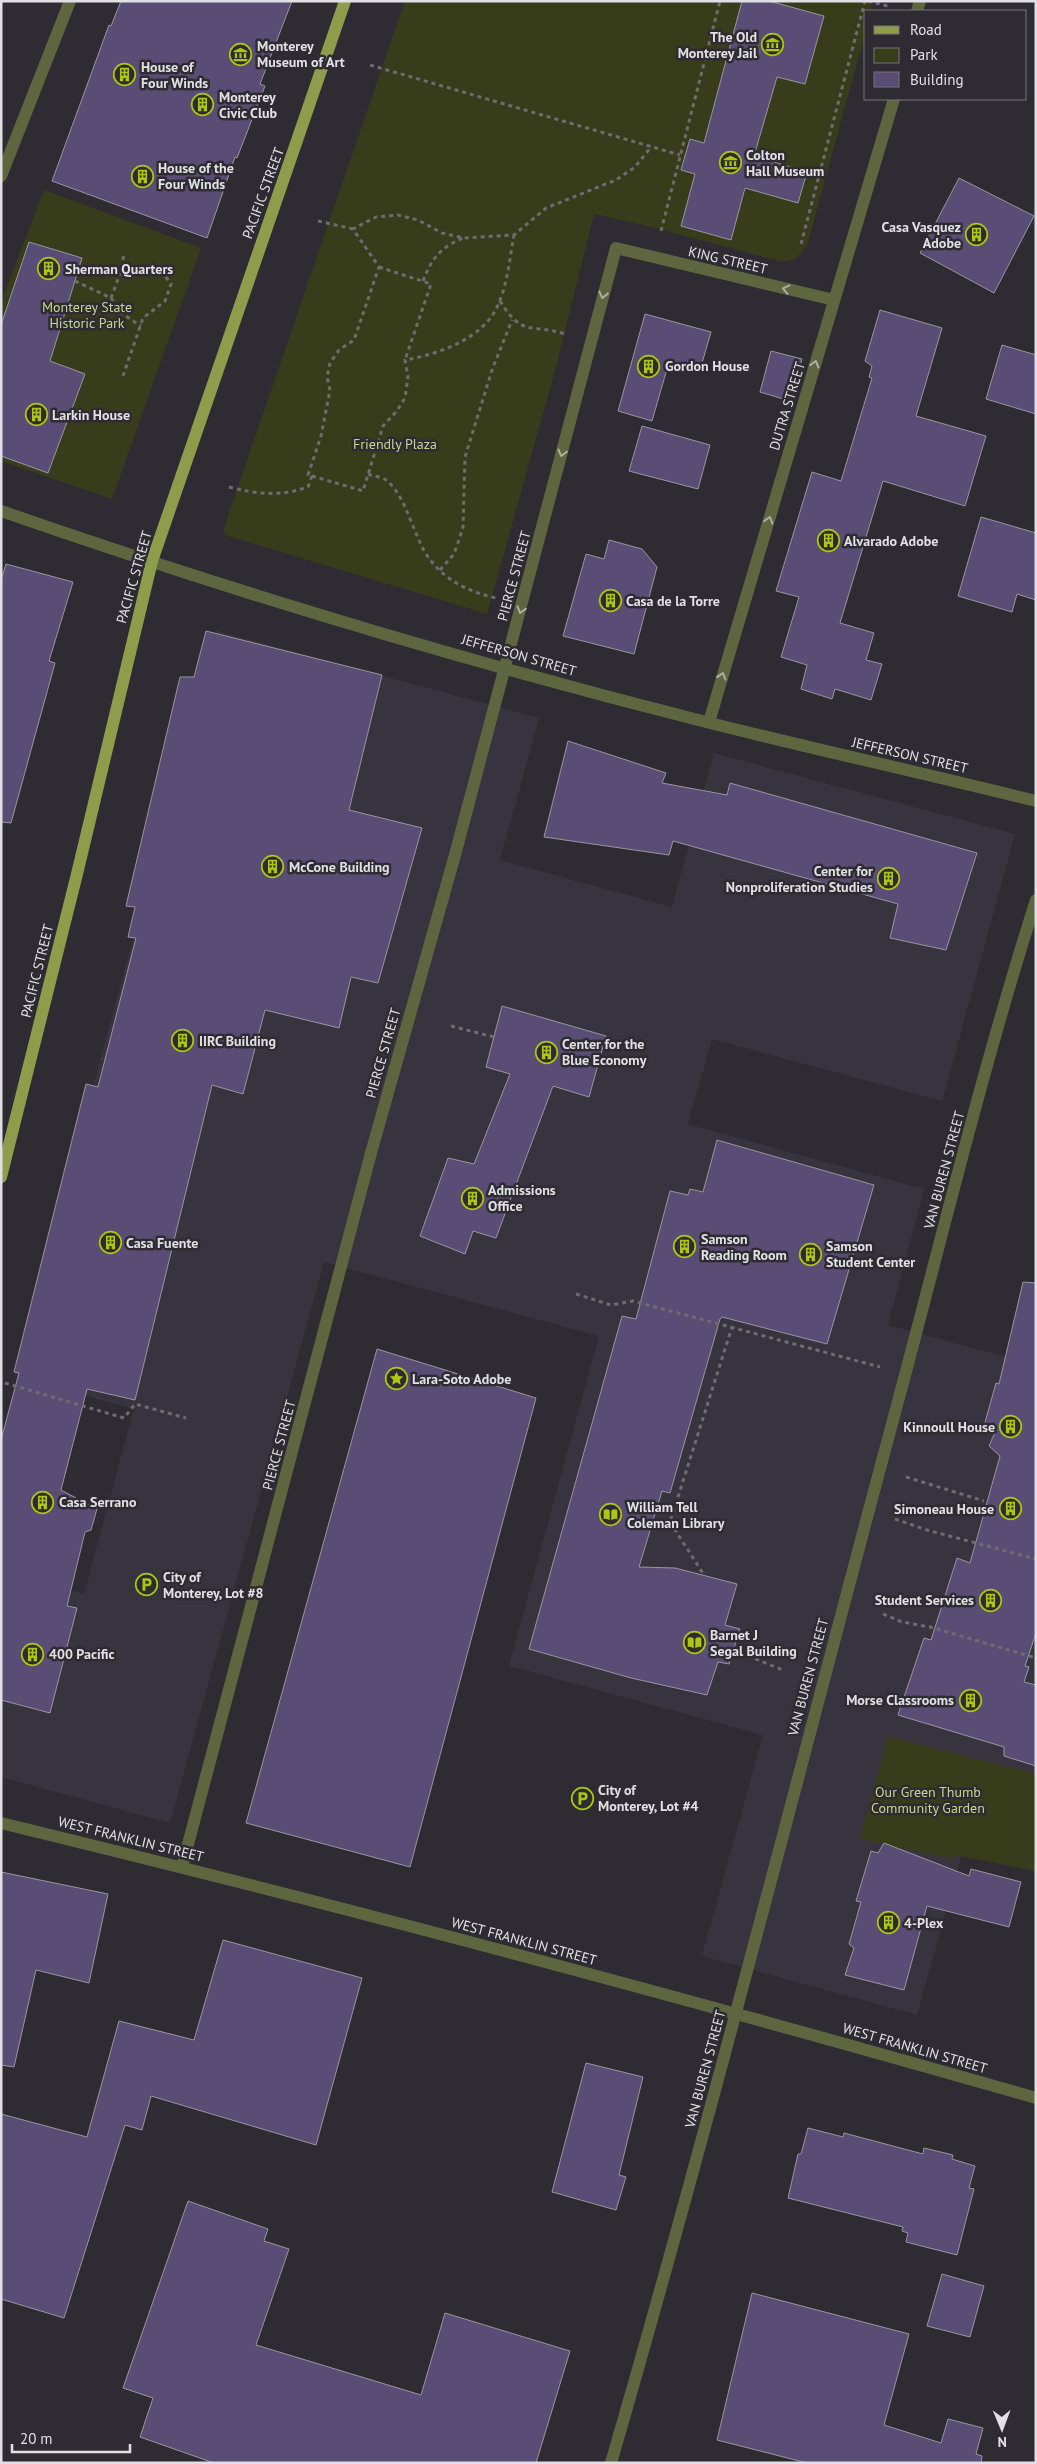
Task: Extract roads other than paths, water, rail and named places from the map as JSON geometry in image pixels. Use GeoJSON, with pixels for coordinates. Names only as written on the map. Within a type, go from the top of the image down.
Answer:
{"type":"FeatureCollection","features":[{"type":"Feature","properties":{"kind":"main road","name":"PACIFIC STREET"},"geometry":{"type":"LineString","coordinates":[[1,1177],[77,874],[152,561],[246,284],[276,206],[346,1]]}},
{"type":"Feature","properties":{"kind":"street"},"geometry":{"type":"LineString","coordinates":[[1,176],[70,1]]}},
{"type":"Feature","properties":{"kind":"street","name":"DUTRA STREET"},"geometry":{"type":"LineString","coordinates":[[708,722],[894,100]]}},
{"type":"Feature","properties":{"kind":"street","name":"KING STREET"},"geometry":{"type":"LineString","coordinates":[[616,248],[834,300]]}},
{"type":"Feature","properties":{"kind":"street","name":"PIERCE STREET"},"geometry":{"type":"LineString","coordinates":[[182,1867],[371,1153],[455,855],[503,668],[522,605],[616,248]]}},
{"type":"Feature","properties":{"kind":"street","name":"JEFFERSON STREET"},"geometry":{"type":"LineString","coordinates":[[1,510],[152,561],[503,668],[708,722],[1036,801]]}},
{"type":"Feature","properties":{"kind":"street","name":"VAN BUREN STREET"},"geometry":{"type":"LineString","coordinates":[[611,2463],[736,2013],[1010,984],[1036,900]]}},
{"type":"Feature","properties":{"kind":"street","name":"WEST FRANKLIN STREET"},"geometry":{"type":"LineString","coordinates":[[1,1823],[182,1867],[736,2013],[1036,2098]]}},
{"type":"Feature","properties":{"kind":"place","name":"The Old Monterey Jail"},"geometry":{"type":"Point","coordinates":[773,45]}},
{"type":"Feature","properties":{"kind":"place","name":"Monterey Museum of Art"},"geometry":{"type":"Point","coordinates":[241,54]}},
{"type":"Feature","properties":{"kind":"place","name":"House of Four Winds"},"geometry":{"type":"Point","coordinates":[125,75]}},
{"type":"Feature","properties":{"kind":"place","name":"Monterey Civic Club"},"geometry":{"type":"Point","coordinates":[203,105]}},
{"type":"Feature","properties":{"kind":"place","name":"Colton Hall Museum"},"geometry":{"type":"Point","coordinates":[730,163]}},
{"type":"Feature","properties":{"kind":"place","name":"House of the Four Winds"},"geometry":{"type":"Point","coordinates":[142,176]}},
{"type":"Feature","properties":{"kind":"place","name":"Casa Vasquez Adobe"},"geometry":{"type":"Point","coordinates":[977,235]}},
{"type":"Feature","properties":{"kind":"place","name":"Sherman Quarters"},"geometry":{"type":"Point","coordinates":[49,269]}},
{"type":"Feature","properties":{"kind":"place","name":"Gordon House"},"geometry":{"type":"Point","coordinates":[649,366]}},
{"type":"Feature","properties":{"kind":"place","name":"Larkin House"},"geometry":{"type":"Point","coordinates":[36,415]}},
{"type":"Feature","properties":{"kind":"place","name":"Alvarado Adobe"},"geometry":{"type":"Point","coordinates":[828,541]}},
{"type":"Feature","properties":{"kind":"place","name":"Casa de la Torre"},"geometry":{"type":"Point","coordinates":[610,601]}},
{"type":"Feature","properties":{"kind":"place","name":"McCone Building"},"geometry":{"type":"Point","coordinates":[273,867]}},
{"type":"Feature","properties":{"kind":"place","name":"Center for Nonproliferation Studies"},"geometry":{"type":"Point","coordinates":[889,879]}},
{"type":"Feature","properties":{"kind":"place","name":"IIRC Building"},"geometry":{"type":"Point","coordinates":[183,1041]}},
{"type":"Feature","properties":{"kind":"place","name":"Center for the Blue Economy"},"geometry":{"type":"Point","coordinates":[546,1052]}},
{"type":"Feature","properties":{"kind":"place","name":"Admissions Office"},"geometry":{"type":"Point","coordinates":[472,1198]}},
{"type":"Feature","properties":{"kind":"place","name":"Casa Fuente"},"geometry":{"type":"Point","coordinates":[110,1243]}},
{"type":"Feature","properties":{"kind":"place","name":"Samson Reading Room"},"geometry":{"type":"Point","coordinates":[685,1247]}},
{"type":"Feature","properties":{"kind":"place","name":"Samson Student Center"},"geometry":{"type":"Point","coordinates":[810,1254]}},
{"type":"Feature","properties":{"kind":"place","name":"Lara-Soto Adobe"},"geometry":{"type":"Point","coordinates":[396,1379]}},
{"type":"Feature","properties":{"kind":"place","name":"Kinnoull House"},"geometry":{"type":"Point","coordinates":[1011,1427]}},
{"type":"Feature","properties":{"kind":"place","name":"Casa Serrano"},"geometry":{"type":"Point","coordinates":[43,1502]}},
{"type":"Feature","properties":{"kind":"place","name":"Simoneau House"},"geometry":{"type":"Point","coordinates":[1010,1509]}},
{"type":"Feature","properties":{"kind":"place","name":"William Tell Coleman Library"},"geometry":{"type":"Point","coordinates":[611,1515]}},
{"type":"Feature","properties":{"kind":"place","name":"City of Monterey, Lot #8"},"geometry":{"type":"Point","coordinates":[147,1585]}},
{"type":"Feature","properties":{"kind":"place","name":"Student Services"},"geometry":{"type":"Point","coordinates":[990,1600]}},
{"type":"Feature","properties":{"kind":"place","name":"Barnet J Segal Building"},"geometry":{"type":"Point","coordinates":[694,1643]}},
{"type":"Feature","properties":{"kind":"place","name":"400 Pacific"},"geometry":{"type":"Point","coordinates":[33,1654]}},
{"type":"Feature","properties":{"kind":"place","name":"Morse Classrooms"},"geometry":{"type":"Point","coordinates":[970,1700]}},
{"type":"Feature","properties":{"kind":"place","name":"City of Monterey, Lot #4"},"geometry":{"type":"Point","coordinates":[582,1798]}},
{"type":"Feature","properties":{"kind":"place","name":"4-Plex"},"geometry":{"type":"Point","coordinates":[888,1923]}},
{"type":"Feature","properties":{"kind":"park label","name":"Monterey State Historic Park"},"geometry":{"type":"Point","coordinates":[87,316]}},
{"type":"Feature","properties":{"kind":"park label","name":"Friendly Plaza"},"geometry":{"type":"Point","coordinates":[395,444]}},
{"type":"Feature","properties":{"kind":"park label","name":"Our Green Thumb Community Garden"},"geometry":{"type":"Point","coordinates":[928,1800]}}]}
